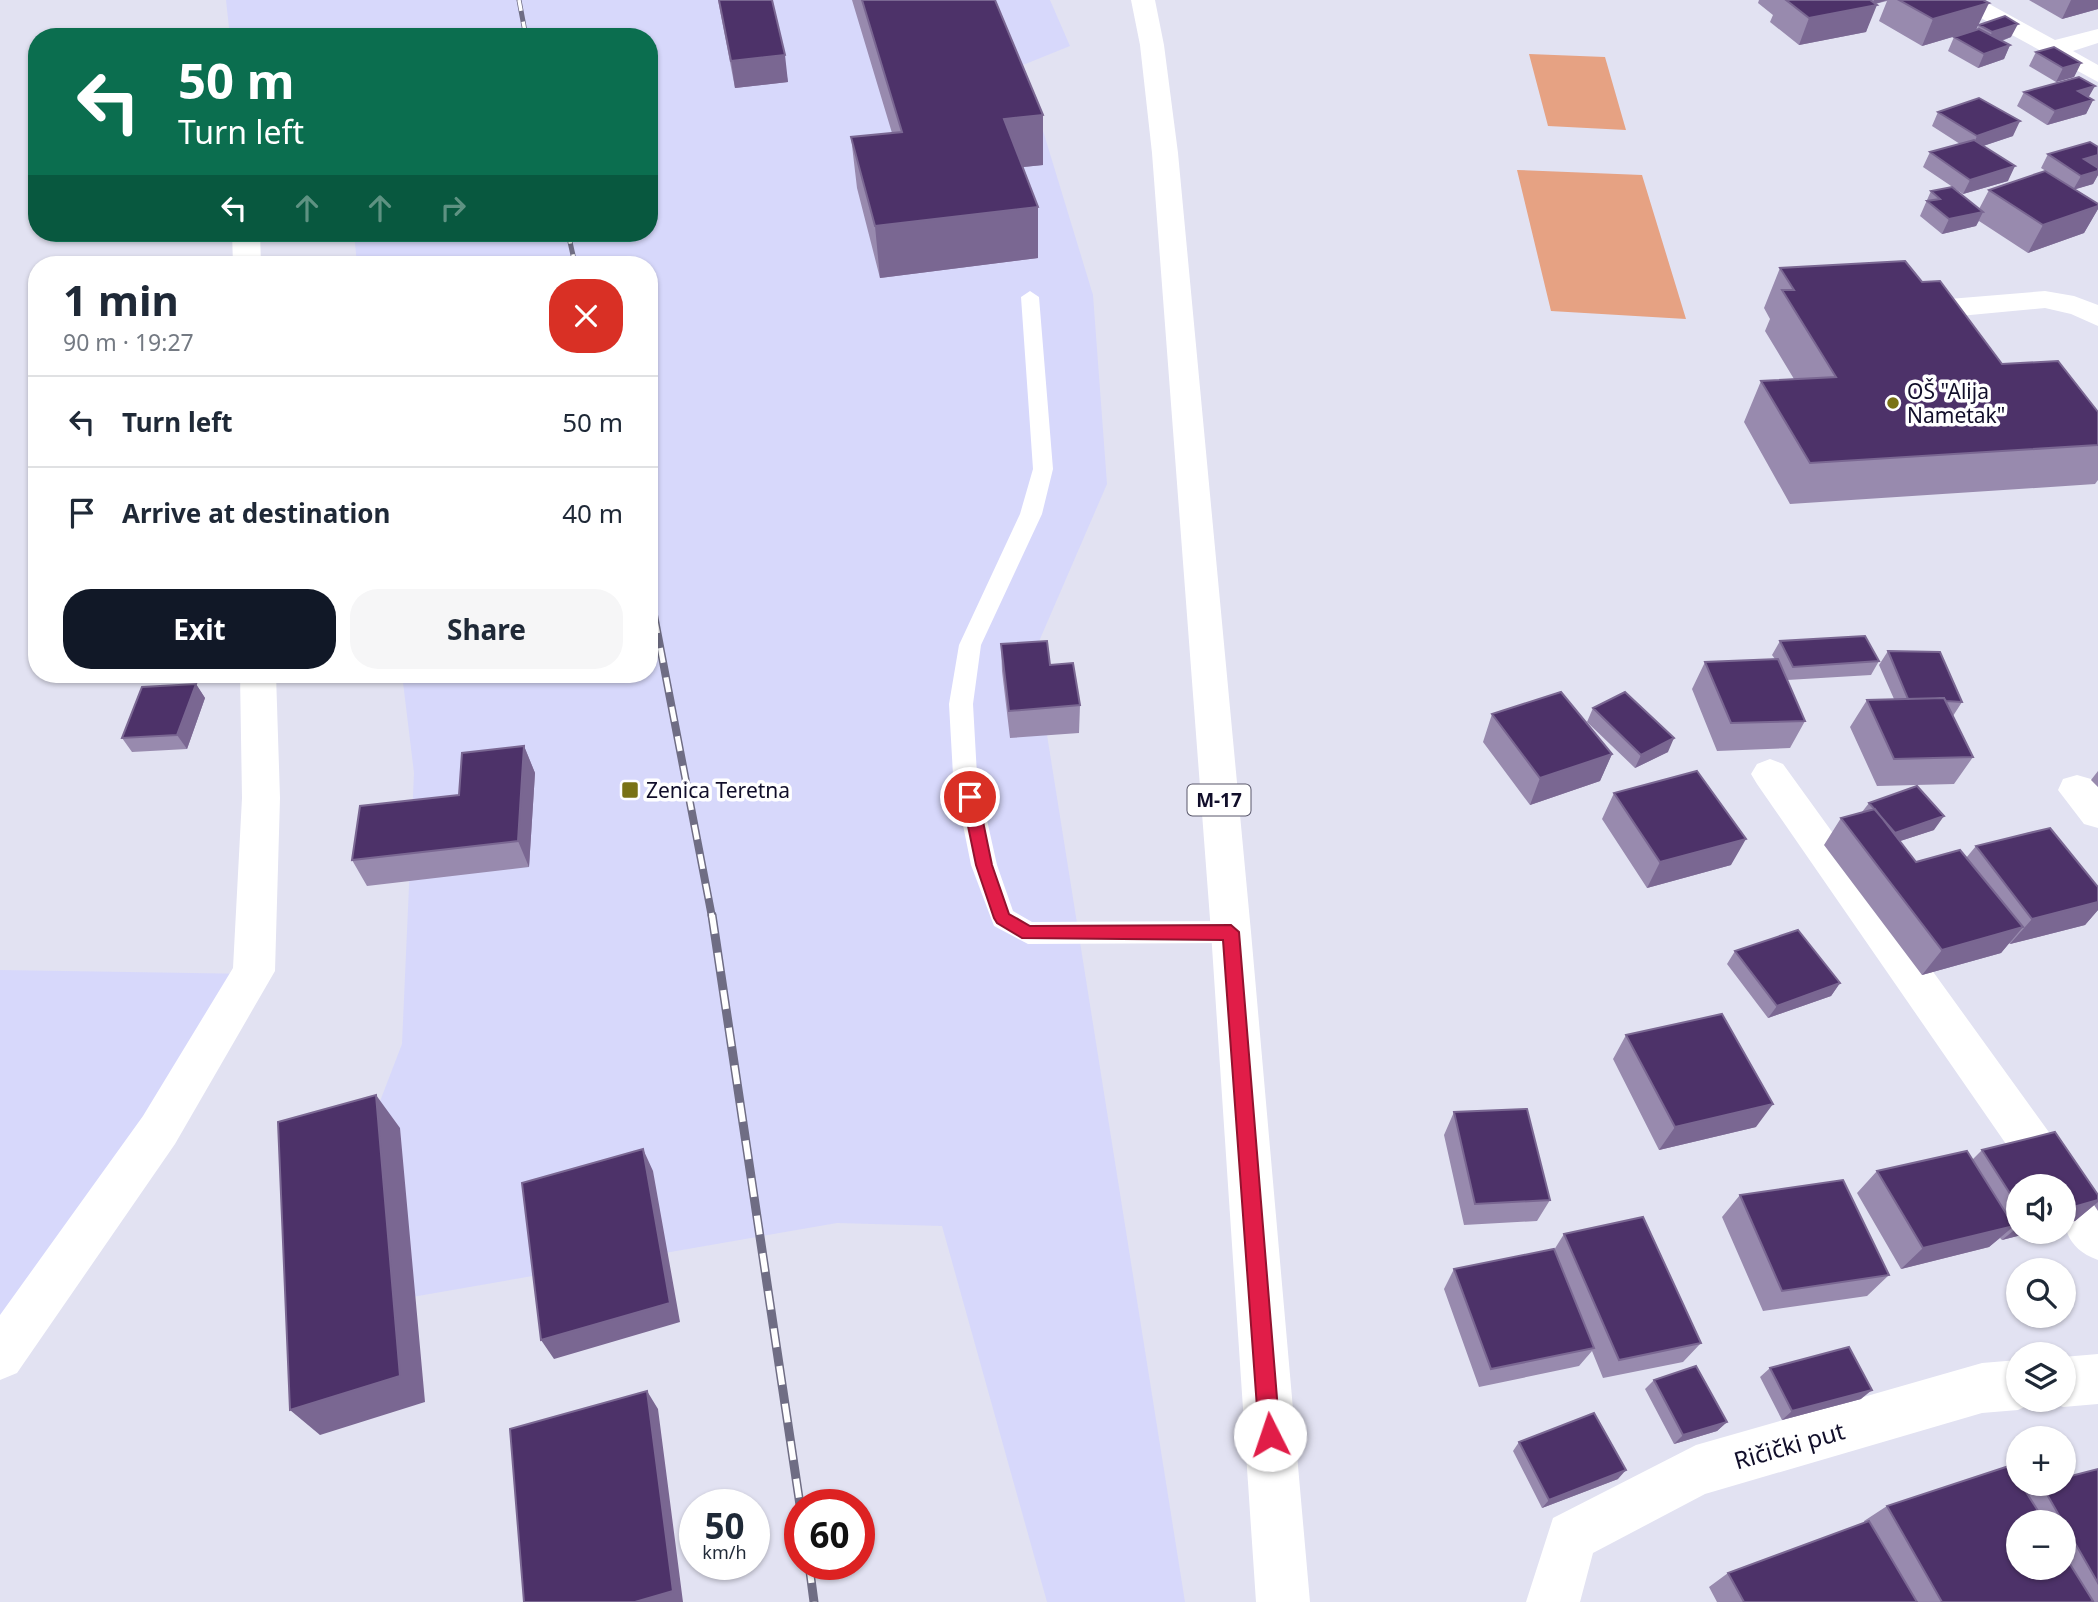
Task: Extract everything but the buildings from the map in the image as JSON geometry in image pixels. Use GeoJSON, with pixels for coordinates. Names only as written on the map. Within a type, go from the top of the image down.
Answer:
{"type":"FeatureCollection","features":[{"type":"Feature","properties":{"kind":"street","name":"M-17"},"geometry":{"type":"LineString","coordinates":[[1143,0],[1152,45],[1165,153],[1231,932],[1283,1602]]}},
{"type":"Feature","properties":{"kind":"street"},"geometry":{"type":"LineString","coordinates":[[1965,0],[2098,75]]}},
{"type":"Feature","properties":{"kind":"street"},"geometry":{"type":"LineString","coordinates":[[2051,49],[2098,36]]}},
{"type":"Feature","properties":{"kind":"street"},"geometry":{"type":"LineString","coordinates":[[1949,308],[2032,299],[2059,300],[2083,306],[2098,317]]}},
{"type":"Feature","properties":{"kind":"street"},"geometry":{"type":"LineString","coordinates":[[0,1356],[159,1130],[254,971],[261,798],[258,683]]}},
{"type":"Feature","properties":{"kind":"street"},"geometry":{"type":"LineString","coordinates":[[1770,774],[2052,1174]]}},
{"type":"Feature","properties":{"kind":"street"},"geometry":{"type":"LineString","coordinates":[[2076,1207],[2098,1238]]}},
{"type":"Feature","properties":{"kind":"street"},"geometry":{"type":"LineString","coordinates":[[2076,1381],[2098,1379]]}},
{"type":"Feature","properties":{"kind":"street","name":"Ričički put"},"geometry":{"type":"LineString","coordinates":[[1553,1602],[1572,1536],[1696,1471],[1982,1388],[2006,1386]]}},
{"type":"Feature","properties":{"kind":"lane"},"geometry":{"type":"LineString","coordinates":[[1030,298],[1043,469],[1031,514],[970,645],[961,704],[965,775],[984,865],[1003,918],[1028,933],[1231,932]]}},
{"type":"Feature","properties":{"kind":"shaded area"},"geometry":{"type":"Polygon","coordinates":[[[226,0],[1050,0],[1070,46],[1023,65],[1093,295],[1107,484],[1034,653],[1185,1602],[1047,1602],[942,1226],[837,1223],[297,1317],[402,1044],[414,773],[403,683],[658,683],[658,256],[356,256],[355,242],[658,242],[658,28],[229,28],[226,0]]]}},
{"type":"Feature","properties":{"kind":"shaded area"},"geometry":{"type":"Polygon","coordinates":[[[1529,54],[1605,57],[1626,130],[1548,126],[1529,54]]]}},
{"type":"Feature","properties":{"kind":"shaded area"},"geometry":{"type":"Polygon","coordinates":[[[1517,170],[1642,175],[1686,319],[1551,311],[1517,170]]]}},
{"type":"Feature","properties":{"kind":"shaded area"},"geometry":{"type":"Polygon","coordinates":[[[0,970],[255,974],[0,1362],[0,970]]]}},
{"type":"Feature","properties":{"kind":"railway"},"geometry":{"type":"LineString","coordinates":[[519,0],[524,28]]}},
{"type":"Feature","properties":{"kind":"railway"},"geometry":{"type":"LineString","coordinates":[[570,242],[573,256]]}},
{"type":"Feature","properties":{"kind":"railway"},"geometry":{"type":"LineString","coordinates":[[658,636],[712,917]]}},
{"type":"Feature","properties":{"kind":"railway"},"geometry":{"type":"LineString","coordinates":[[712,915],[798,1489]]}},
{"type":"Feature","properties":{"kind":"railway"},"geometry":{"type":"LineString","coordinates":[[811,1580],[814,1602]]}},
{"type":"Feature","properties":{"kind":"place","name":"OŠ \"Alija Nametak\""},"geometry":{"type":"Point","coordinates":[1893,403]}},
{"type":"Feature","properties":{"kind":"place","name":"Zenica Teretna"},"geometry":{"type":"Point","coordinates":[630,790]}},
{"type":"Feature","properties":{"kind":"route"},"geometry":{"type":"LineString","coordinates":[[970,797],[984,865],[1003,918],[1028,933],[1231,932],[1270,1435]]}}]}
